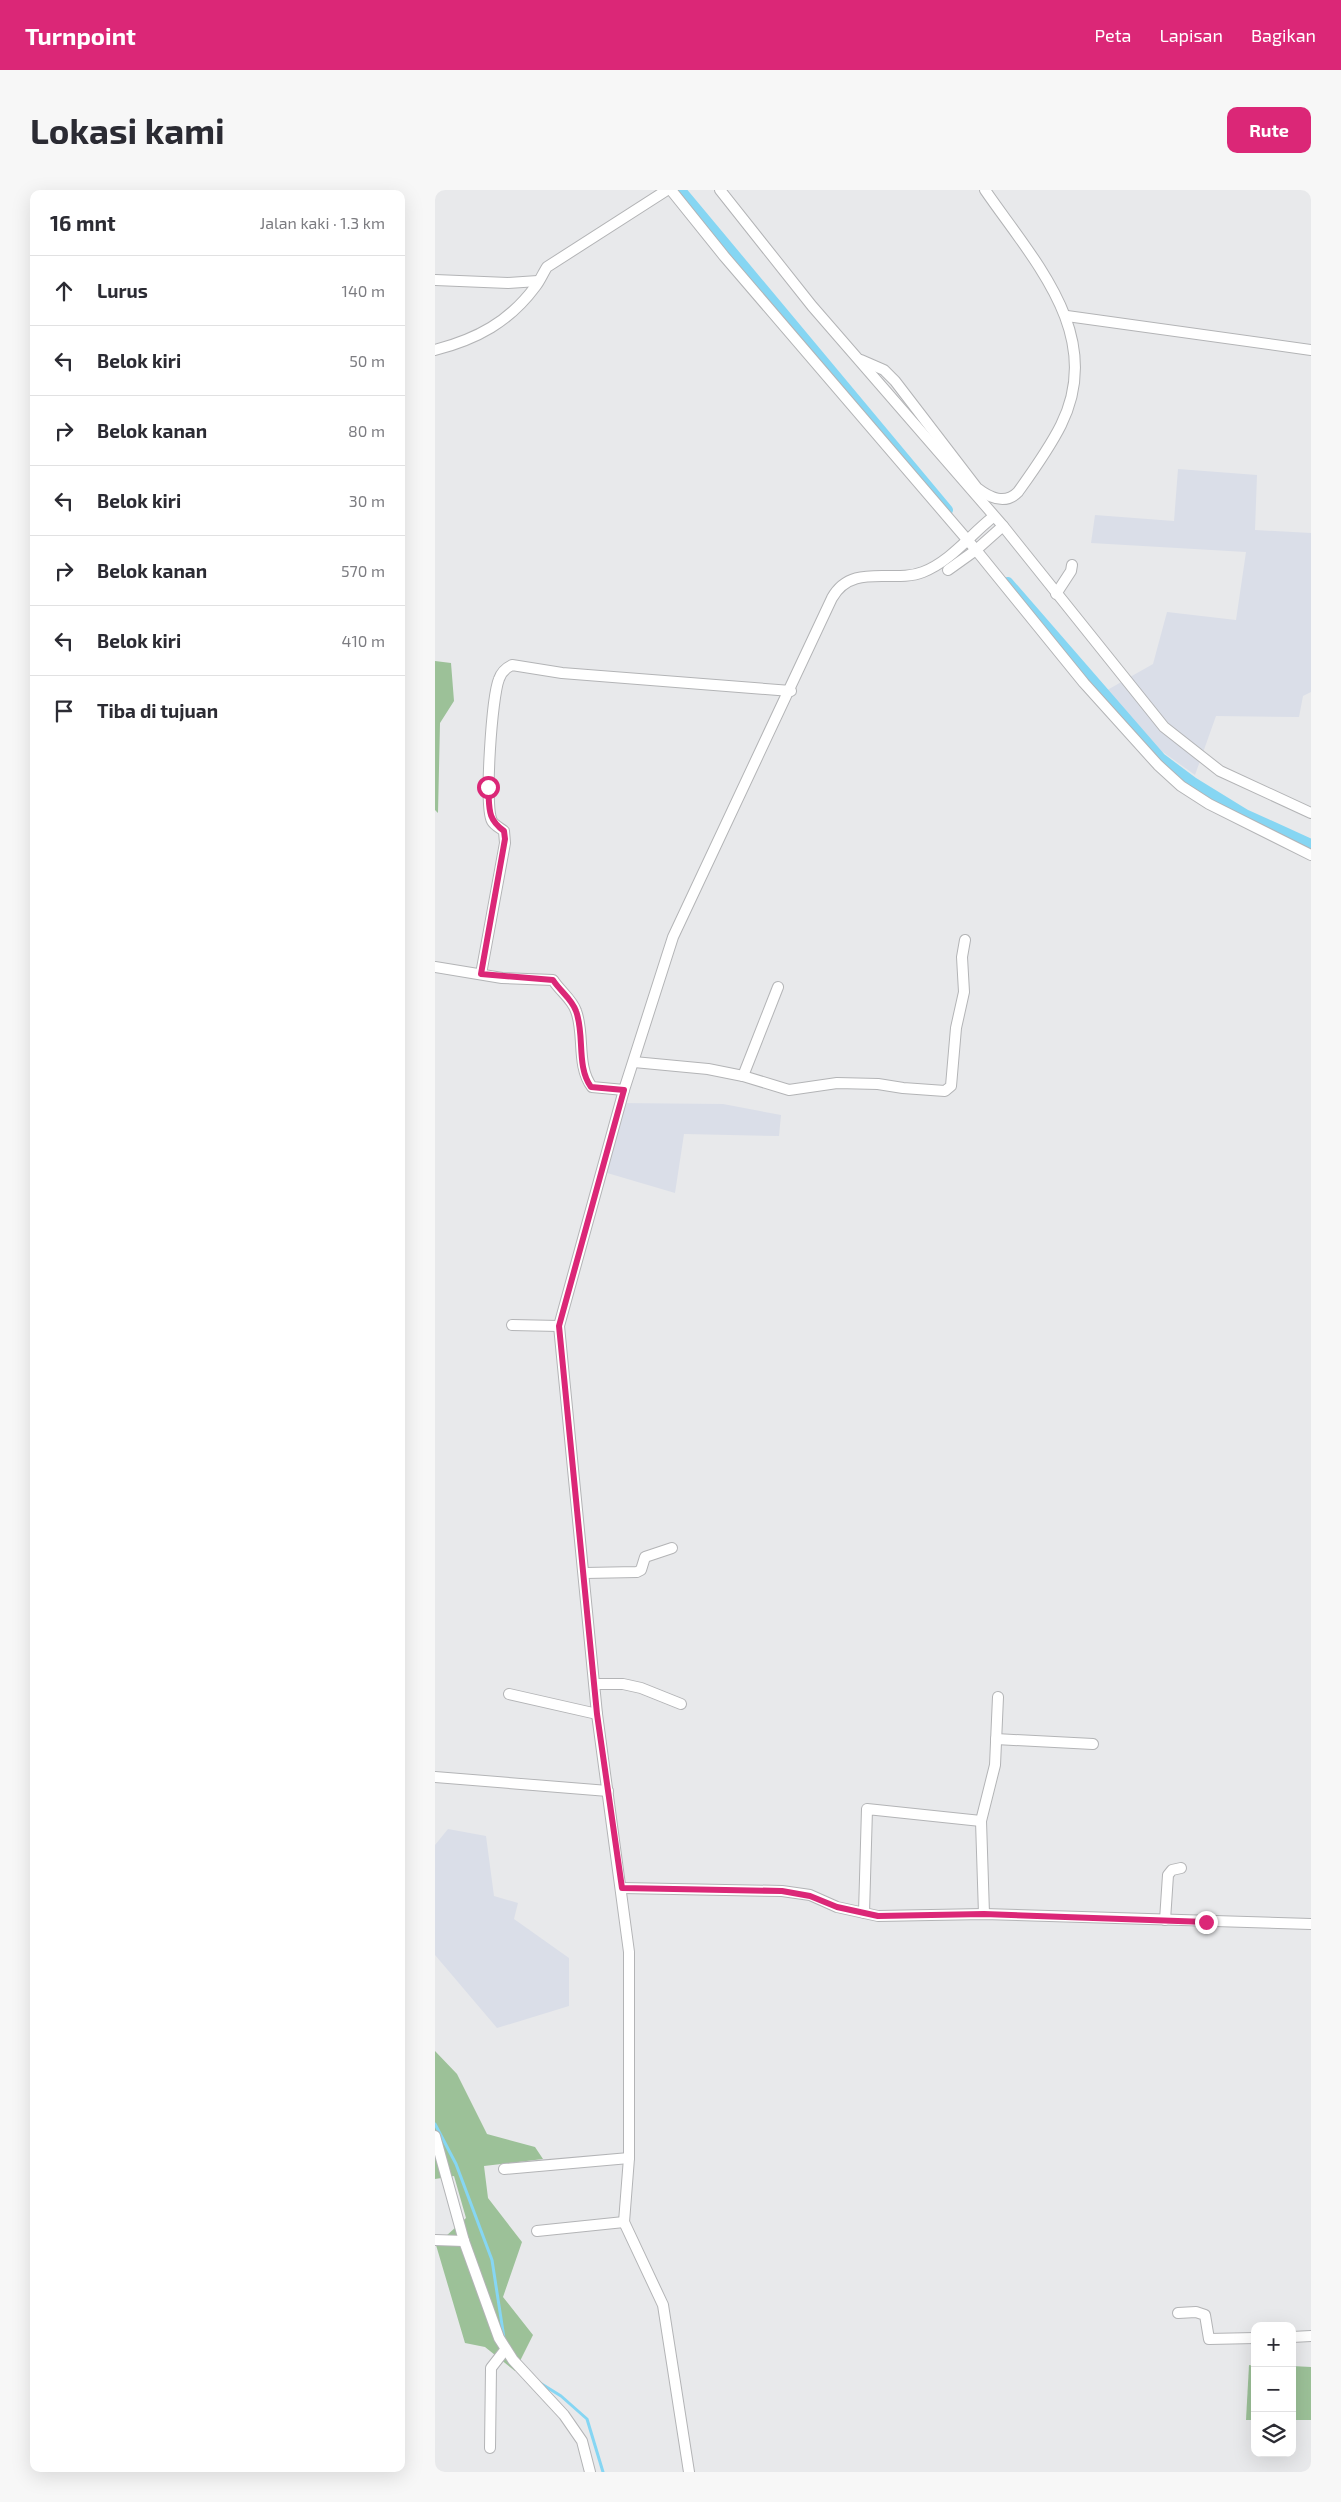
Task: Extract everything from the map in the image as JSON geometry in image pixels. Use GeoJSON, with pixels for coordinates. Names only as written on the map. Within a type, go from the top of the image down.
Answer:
{"type":"FeatureCollection","features":[{"type":"Feature","properties":{"kind":"street"},"geometry":{"type":"LineString","coordinates":[[435,350],[490,330],[509,316],[547,267],[667,190]]}},
{"type":"Feature","properties":{"kind":"street"},"geometry":{"type":"LineString","coordinates":[[671,190],[724,256],[977,549],[1084,683],[1158,765],[1181,786],[1209,804],[1311,855]]}},
{"type":"Feature","properties":{"kind":"street"},"geometry":{"type":"LineString","coordinates":[[720,190],[812,306],[900,406],[989,520],[1000,529],[1056,594],[1164,727],[1189,749],[1220,771],[1311,813]]}},
{"type":"Feature","properties":{"kind":"street"},"geometry":{"type":"LineString","coordinates":[[860,360],[884,370],[909,399],[977,488],[990,498],[1004,499],[1013,497],[1048,448],[1068,408],[1074,383],[1075,356],[1067,316],[1052,286],[985,190]]}},
{"type":"Feature","properties":{"kind":"street"},"geometry":{"type":"LineString","coordinates":[[435,280],[508,283],[538,281]]}},
{"type":"Feature","properties":{"kind":"street"},"geometry":{"type":"LineString","coordinates":[[1067,316],[1311,350]]}},
{"type":"Feature","properties":{"kind":"street"},"geometry":{"type":"LineString","coordinates":[[900,406],[909,399]]}},
{"type":"Feature","properties":{"kind":"street"},"geometry":{"type":"LineString","coordinates":[[689,2472],[663,2305],[624,2222],[629,2158],[630,1968],[622,1888],[597,1714],[585,1573],[559,1326],[624,1090],[673,937],[838,588],[865,576],[922,573],[935,566],[989,520]]}},
{"type":"Feature","properties":{"kind":"street"},"geometry":{"type":"LineString","coordinates":[[948,570],[1000,529]]}},
{"type":"Feature","properties":{"kind":"street"},"geometry":{"type":"LineString","coordinates":[[1056,594],[1071,571],[1072,565]]}},
{"type":"Feature","properties":{"kind":"street"},"geometry":{"type":"LineString","coordinates":[[481,974],[505,844],[504,831],[494,824],[490,816],[488,787],[493,710],[499,679],[507,668],[512,665],[562,673],[791,690]]}},
{"type":"Feature","properties":{"kind":"street"},"geometry":{"type":"LineString","coordinates":[[634,1062],[708,1069],[743,1076],[789,1090],[837,1083],[878,1084],[929,1091],[949,1089],[951,1086],[956,1028],[964,992],[962,957],[965,940]]}},
{"type":"Feature","properties":{"kind":"street"},"geometry":{"type":"LineString","coordinates":[[435,967],[481,974],[553,980],[569,998],[577,1012],[584,1067],[591,1087],[603,1090],[624,1090]]}},
{"type":"Feature","properties":{"kind":"street"},"geometry":{"type":"LineString","coordinates":[[743,1076],[778,987]]}},
{"type":"Feature","properties":{"kind":"street"},"geometry":{"type":"LineString","coordinates":[[512,1325],[559,1326]]}},
{"type":"Feature","properties":{"kind":"street"},"geometry":{"type":"LineString","coordinates":[[585,1573],[637,1572],[641,1570],[645,1557],[672,1548]]}},
{"type":"Feature","properties":{"kind":"street"},"geometry":{"type":"LineString","coordinates":[[595,1684],[623,1684],[641,1688],[681,1704]]}},
{"type":"Feature","properties":{"kind":"street"},"geometry":{"type":"LineString","coordinates":[[509,1694],[597,1714]]}},
{"type":"Feature","properties":{"kind":"street"},"geometry":{"type":"LineString","coordinates":[[984,1914],[981,1821],[995,1765],[998,1697]]}},
{"type":"Feature","properties":{"kind":"street"},"geometry":{"type":"LineString","coordinates":[[996,1739],[1093,1744]]}},
{"type":"Feature","properties":{"kind":"street"},"geometry":{"type":"LineString","coordinates":[[435,1777],[608,1791]]}},
{"type":"Feature","properties":{"kind":"street"},"geometry":{"type":"LineString","coordinates":[[864,1913],[867,1809],[981,1821]]}},
{"type":"Feature","properties":{"kind":"street"},"geometry":{"type":"LineString","coordinates":[[1165,1920],[1168,1874],[1172,1870],[1181,1868]]}},
{"type":"Feature","properties":{"kind":"street"},"geometry":{"type":"LineString","coordinates":[[622,1888],[782,1891],[810,1896],[837,1907],[878,1916],[984,1914],[1311,1924]]}},
{"type":"Feature","properties":{"kind":"street"},"geometry":{"type":"LineString","coordinates":[[435,2136],[464,2241],[505,2350],[564,2415],[582,2441],[590,2472]]}},
{"type":"Feature","properties":{"kind":"street"},"geometry":{"type":"LineString","coordinates":[[504,2168],[629,2158]]}},
{"type":"Feature","properties":{"kind":"street"},"geometry":{"type":"LineString","coordinates":[[537,2231],[624,2222]]}},
{"type":"Feature","properties":{"kind":"street"},"geometry":{"type":"LineString","coordinates":[[435,2240],[464,2241]]}},
{"type":"Feature","properties":{"kind":"street"},"geometry":{"type":"LineString","coordinates":[[1178,2313],[1196,2312],[1205,2315],[1209,2339],[1251,2338]]}},
{"type":"Feature","properties":{"kind":"street"},"geometry":{"type":"LineString","coordinates":[[1296,2337],[1311,2336]]}},
{"type":"Feature","properties":{"kind":"street"},"geometry":{"type":"LineString","coordinates":[[489,2448],[491,2368],[505,2350]]}},
{"type":"Feature","properties":{"kind":"shaded area"},"geometry":{"type":"Polygon","coordinates":[[[1178,469],[1257,475],[1255,530],[1311,533],[1311,692],[1303,696],[1299,717],[1216,716],[1195,775],[1139,735],[1102,693],[1153,664],[1167,612],[1236,620],[1246,552],[1091,543],[1095,515],[1174,521],[1178,469]]]}},
{"type":"Feature","properties":{"kind":"shaded area"},"geometry":{"type":"Polygon","coordinates":[[[616,1103],[723,1104],[781,1115],[779,1136],[684,1134],[675,1193],[597,1170],[616,1103]]]}},
{"type":"Feature","properties":{"kind":"shaded area"},"geometry":{"type":"Polygon","coordinates":[[[448,1829],[486,1836],[494,1896],[518,1903],[514,1919],[569,1958],[569,2006],[497,2028],[435,1955],[435,1845],[448,1829]]]}},
{"type":"Feature","properties":{"kind":"green space"},"geometry":{"type":"Polygon","coordinates":[[[435,661],[451,663],[454,701],[440,723],[438,813],[435,810],[435,661]]]}},
{"type":"Feature","properties":{"kind":"green space"},"geometry":{"type":"Polygon","coordinates":[[[435,2051],[457,2074],[487,2134],[535,2147],[543,2159],[484,2166],[488,2198],[522,2242],[503,2297],[533,2335],[515,2371],[485,2347],[465,2343],[436,2245],[466,2218],[454,2176],[435,2179],[435,2051]]]}},
{"type":"Feature","properties":{"kind":"green space"},"geometry":{"type":"Polygon","coordinates":[[[1249,2365],[1251,2365],[1251,2420],[1246,2420],[1249,2365]]]}},
{"type":"Feature","properties":{"kind":"green space"},"geometry":{"type":"Polygon","coordinates":[[[1296,2366],[1311,2367],[1311,2420],[1296,2420],[1296,2366]]]}},
{"type":"Feature","properties":{"kind":"waterway"},"geometry":{"type":"LineString","coordinates":[[681,190],[948,510]]}},
{"type":"Feature","properties":{"kind":"waterway"},"geometry":{"type":"LineString","coordinates":[[1008,582],[1161,758],[1193,782],[1245,814],[1311,844]]}},
{"type":"Feature","properties":{"kind":"waterway"},"geometry":{"type":"LineString","coordinates":[[435,2124],[456,2164],[492,2260],[504,2338]]}},
{"type":"Feature","properties":{"kind":"waterway"},"geometry":{"type":"LineString","coordinates":[[540,2383],[561,2396],[587,2419],[603,2472]]}},
{"type":"Feature","properties":{"kind":"route"},"geometry":{"type":"LineString","coordinates":[[488,787],[490,816],[494,824],[504,831],[505,844],[481,974],[502,978],[546,978],[553,980],[569,998],[577,1012],[584,1067],[591,1087],[603,1090],[624,1090],[561,1311],[559,1326],[585,1573],[597,1714],[622,1888],[782,1891],[810,1896],[837,1907],[878,1916],[984,1914],[1206,1922]]}}]}
